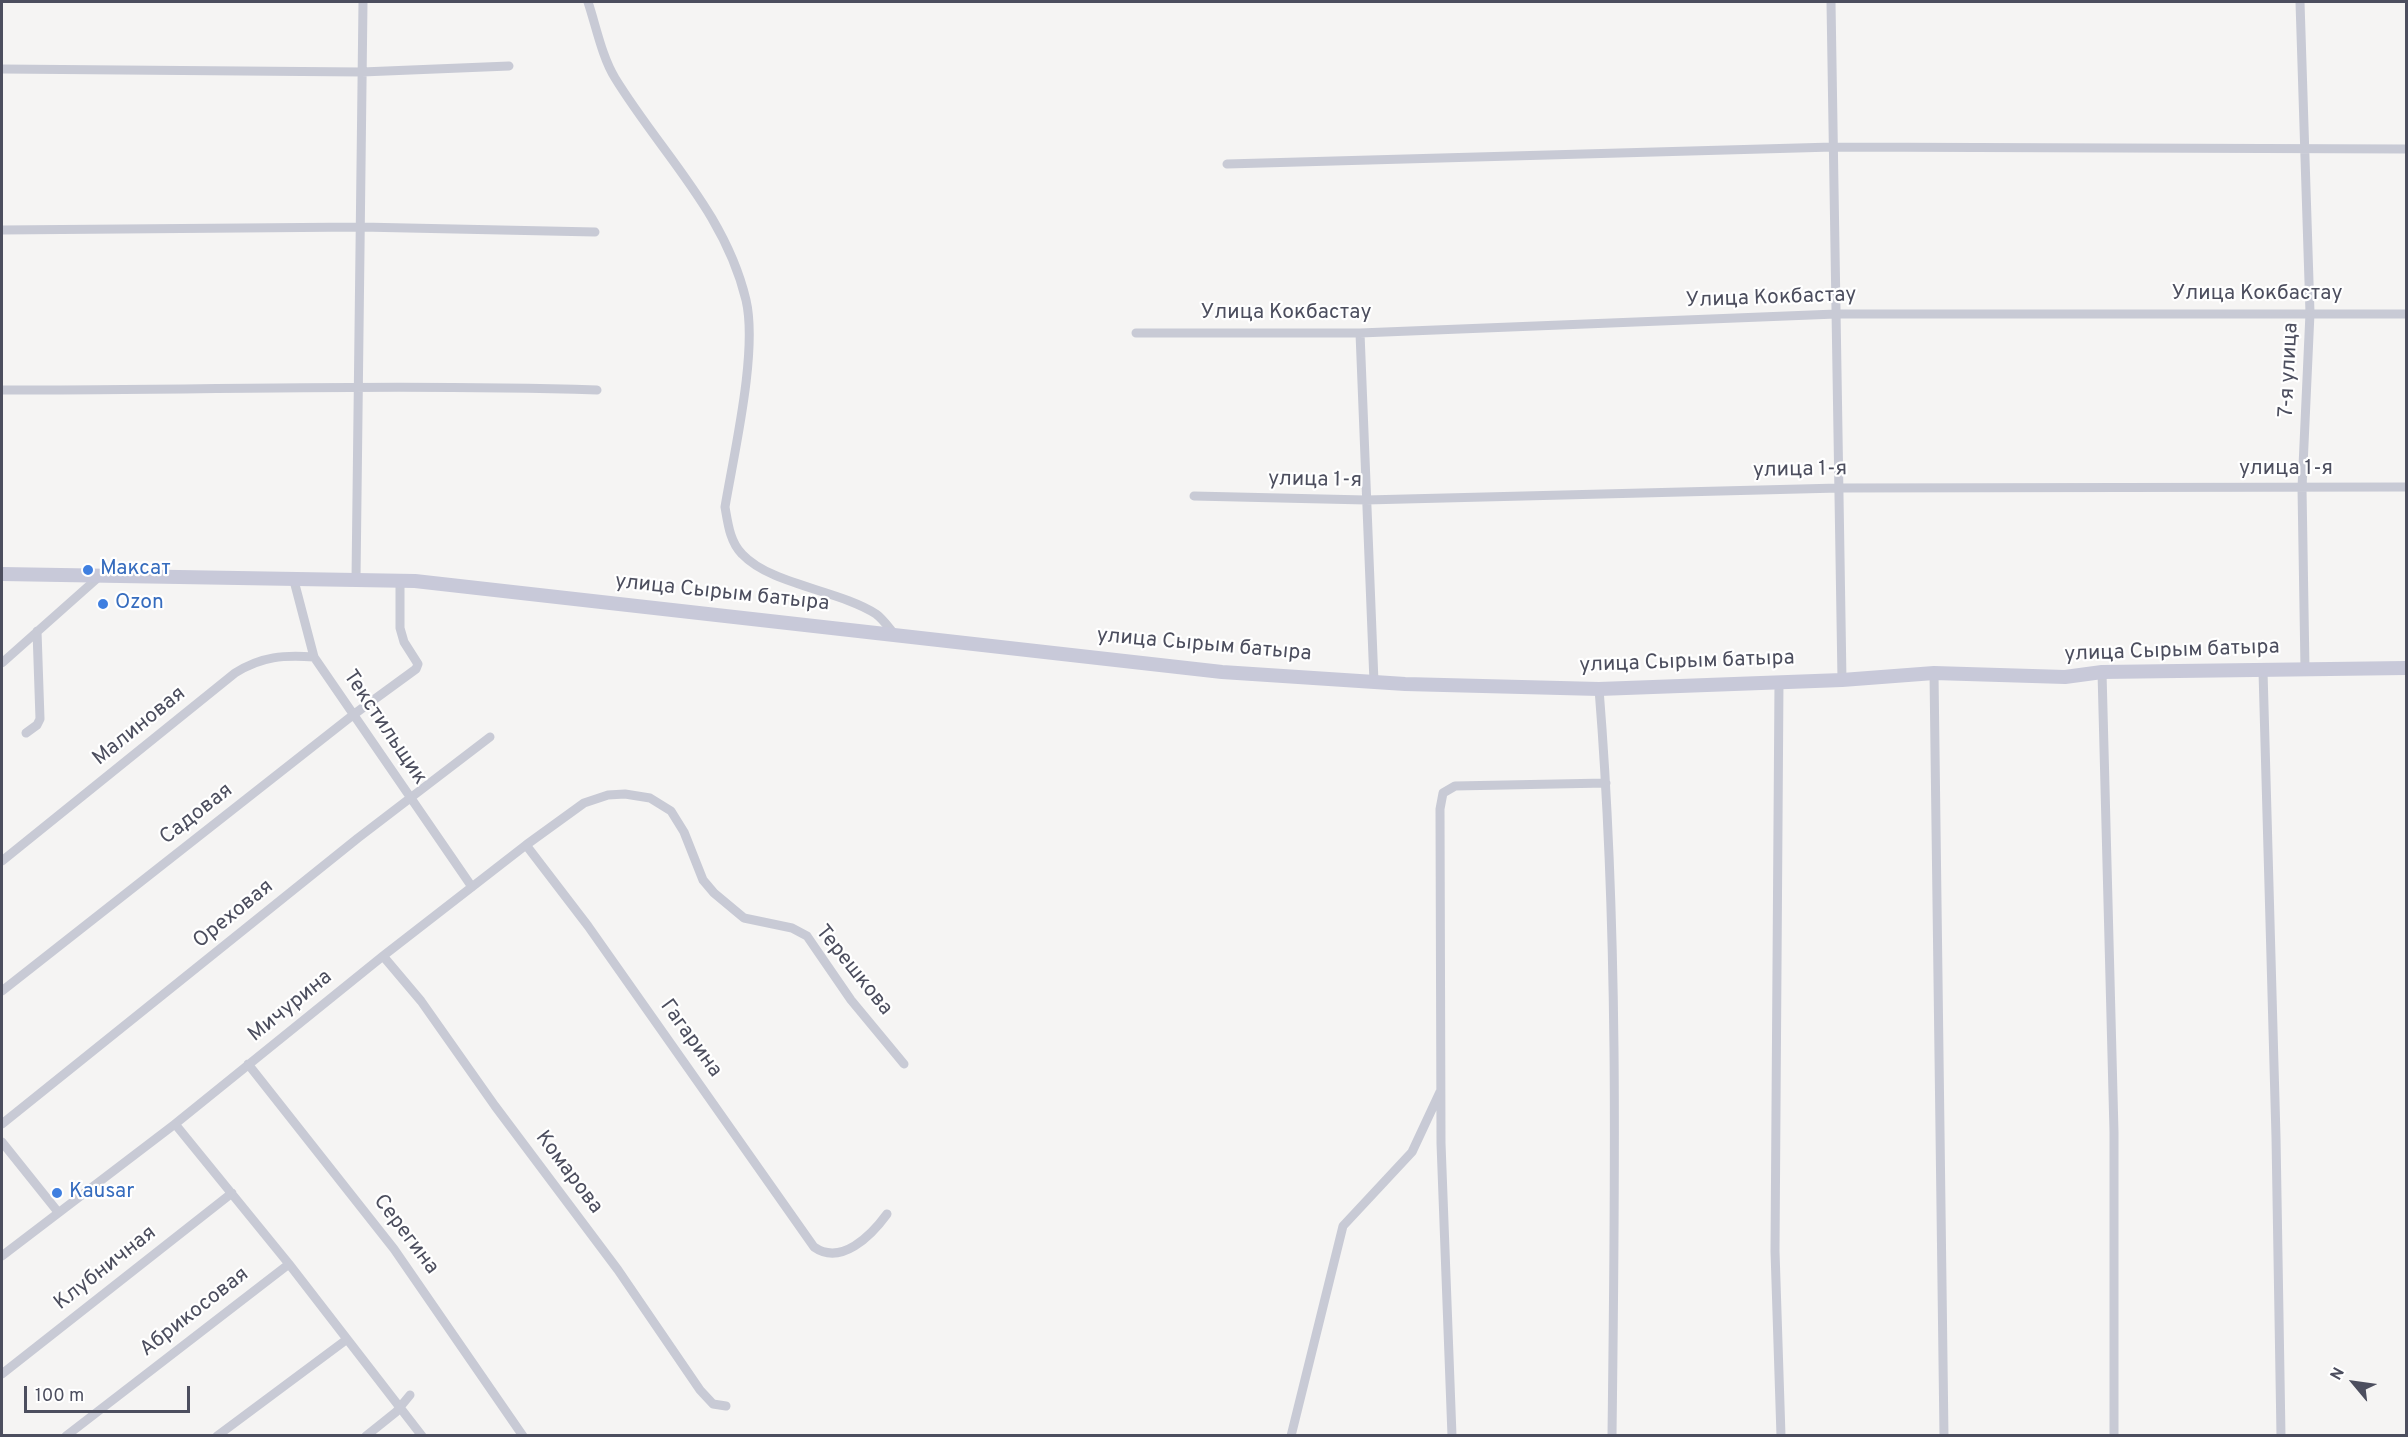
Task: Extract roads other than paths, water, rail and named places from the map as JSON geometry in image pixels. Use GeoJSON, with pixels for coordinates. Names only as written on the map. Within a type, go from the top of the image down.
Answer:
{"type":"FeatureCollection","features":[{"type":"Feature","properties":{"kind":"street"},"geometry":{"type":"LineString","coordinates":[[356,579],[363,2]]}},
{"type":"Feature","properties":{"kind":"street"},"geometry":{"type":"LineString","coordinates":[[588,2],[614,76],[705,203],[725,240],[746,301],[748,351],[725,507],[731,537],[742,554],[757,565],[778,576],[840,596],[878,615],[894,635]]}},
{"type":"Feature","properties":{"kind":"street"},"geometry":{"type":"LineString","coordinates":[[1831,2],[1842,680]]}},
{"type":"Feature","properties":{"kind":"street","name":"7-я улица"},"geometry":{"type":"LineString","coordinates":[[2300,2],[2310,313],[2302,488],[2305,669]]}},
{"type":"Feature","properties":{"kind":"street"},"geometry":{"type":"LineString","coordinates":[[2,69],[362,72],[509,66]]}},
{"type":"Feature","properties":{"kind":"street"},"geometry":{"type":"LineString","coordinates":[[1227,164],[1833,147],[2406,149]]}},
{"type":"Feature","properties":{"kind":"street"},"geometry":{"type":"LineString","coordinates":[[2,230],[361,227],[595,232]]}},
{"type":"Feature","properties":{"kind":"street","name":"Улица Кокбастау"},"geometry":{"type":"LineString","coordinates":[[1137,333],[1360,333],[1836,314],[2406,314]]}},
{"type":"Feature","properties":{"kind":"street"},"geometry":{"type":"LineString","coordinates":[[1360,333],[1374,682]]}},
{"type":"Feature","properties":{"kind":"street"},"geometry":{"type":"LineString","coordinates":[[2,390],[213,386],[597,390]]}},
{"type":"Feature","properties":{"kind":"street","name":"улица 1-я"},"geometry":{"type":"LineString","coordinates":[[1194,496],[1366,500],[1839,488],[2406,488]]}},
{"type":"Feature","properties":{"kind":"street","name":"улица Сырым батыра"},"geometry":{"type":"LineString","coordinates":[[2,574],[292,577],[400,581],[1222,672],[1374,682],[1599,689],[1842,680],[1934,673],[2065,677],[2102,672],[2406,668]]}},
{"type":"Feature","properties":{"kind":"street"},"geometry":{"type":"LineString","coordinates":[[2,663],[102,574]]}},
{"type":"Feature","properties":{"kind":"street","name":"Текстильщик"},"geometry":{"type":"LineString","coordinates":[[292,577],[314,657],[409,799],[472,887]]}},
{"type":"Feature","properties":{"kind":"street","name":"Садовая"},"geometry":{"type":"LineString","coordinates":[[2,992],[353,715],[416,669],[418,664],[404,642],[400,628],[400,581]]}},
{"type":"Feature","properties":{"kind":"street"},"geometry":{"type":"LineString","coordinates":[[26,733],[40,719],[37,631]]}},
{"type":"Feature","properties":{"kind":"street","name":"Малиновая"},"geometry":{"type":"LineString","coordinates":[[2,861],[235,673],[258,660],[278,655],[314,657]]}},
{"type":"Feature","properties":{"kind":"street"},"geometry":{"type":"LineString","coordinates":[[2263,671],[2276,1137],[2281,1436]]}},
{"type":"Feature","properties":{"kind":"street"},"geometry":{"type":"LineString","coordinates":[[2102,672],[2114,1132],[2114,1436]]}},
{"type":"Feature","properties":{"kind":"street"},"geometry":{"type":"LineString","coordinates":[[1934,673],[1944,1436]]}},
{"type":"Feature","properties":{"kind":"street"},"geometry":{"type":"LineString","coordinates":[[1779,681],[1775,1251],[1781,1436]]}},
{"type":"Feature","properties":{"kind":"street"},"geometry":{"type":"LineString","coordinates":[[1599,689],[1606,783],[1616,1148],[1612,1436]]}},
{"type":"Feature","properties":{"kind":"street","name":"Ореховая"},"geometry":{"type":"LineString","coordinates":[[2,1124],[490,737]]}},
{"type":"Feature","properties":{"kind":"street"},"geometry":{"type":"LineString","coordinates":[[1452,1436],[1441,1090],[1440,809],[1443,793],[1455,786],[1606,783]]}},
{"type":"Feature","properties":{"kind":"street","name":"Терешкова"},"geometry":{"type":"LineString","coordinates":[[608,795],[625,794],[650,798],[671,811],[684,832],[696,866],[708,886],[744,918],[792,928],[807,936],[851,1000],[904,1064]]}},
{"type":"Feature","properties":{"kind":"street","name":"Мичурина"},"geometry":{"type":"LineString","coordinates":[[2,1256],[175,1124],[383,956],[526,845],[584,803],[608,795]]}},
{"type":"Feature","properties":{"kind":"street","name":"Гагарина"},"geometry":{"type":"LineString","coordinates":[[526,845],[588,926],[742,1142],[807,1239],[824,1254],[837,1255],[856,1245],[876,1228],[887,1214]]}},
{"type":"Feature","properties":{"kind":"street","name":"Комарова"},"geometry":{"type":"LineString","coordinates":[[383,956],[421,1001],[489,1098],[618,1270],[700,1390],[713,1404],[726,1406]]}},
{"type":"Feature","properties":{"kind":"street","name":"Серегина"},"geometry":{"type":"LineString","coordinates":[[248,1064],[394,1249],[523,1436]]}},
{"type":"Feature","properties":{"kind":"street"},"geometry":{"type":"LineString","coordinates":[[1291,1436],[1343,1226],[1412,1152],[1441,1090]]}},
{"type":"Feature","properties":{"kind":"street"},"geometry":{"type":"LineString","coordinates":[[175,1124],[289,1263],[422,1436]]}},
{"type":"Feature","properties":{"kind":"street"},"geometry":{"type":"LineString","coordinates":[[2,1142],[58,1212]]}},
{"type":"Feature","properties":{"kind":"street","name":"Клубничная"},"geometry":{"type":"LineString","coordinates":[[2,1374],[232,1193]]}},
{"type":"Feature","properties":{"kind":"street","name":"Абрикосовая"},"geometry":{"type":"LineString","coordinates":[[66,1436],[289,1263]]}},
{"type":"Feature","properties":{"kind":"street"},"geometry":{"type":"LineString","coordinates":[[217,1436],[346,1340]]}},
{"type":"Feature","properties":{"kind":"street"},"geometry":{"type":"LineString","coordinates":[[366,1436],[400,1408],[410,1395]]}},
{"type":"Feature","properties":{"kind":"place","name":"Максат"},"geometry":{"type":"Point","coordinates":[88,570]}},
{"type":"Feature","properties":{"kind":"place","name":"Ozon"},"geometry":{"type":"Point","coordinates":[103,604]}},
{"type":"Feature","properties":{"kind":"place","name":"Kausar"},"geometry":{"type":"Point","coordinates":[57,1193]}}]}
